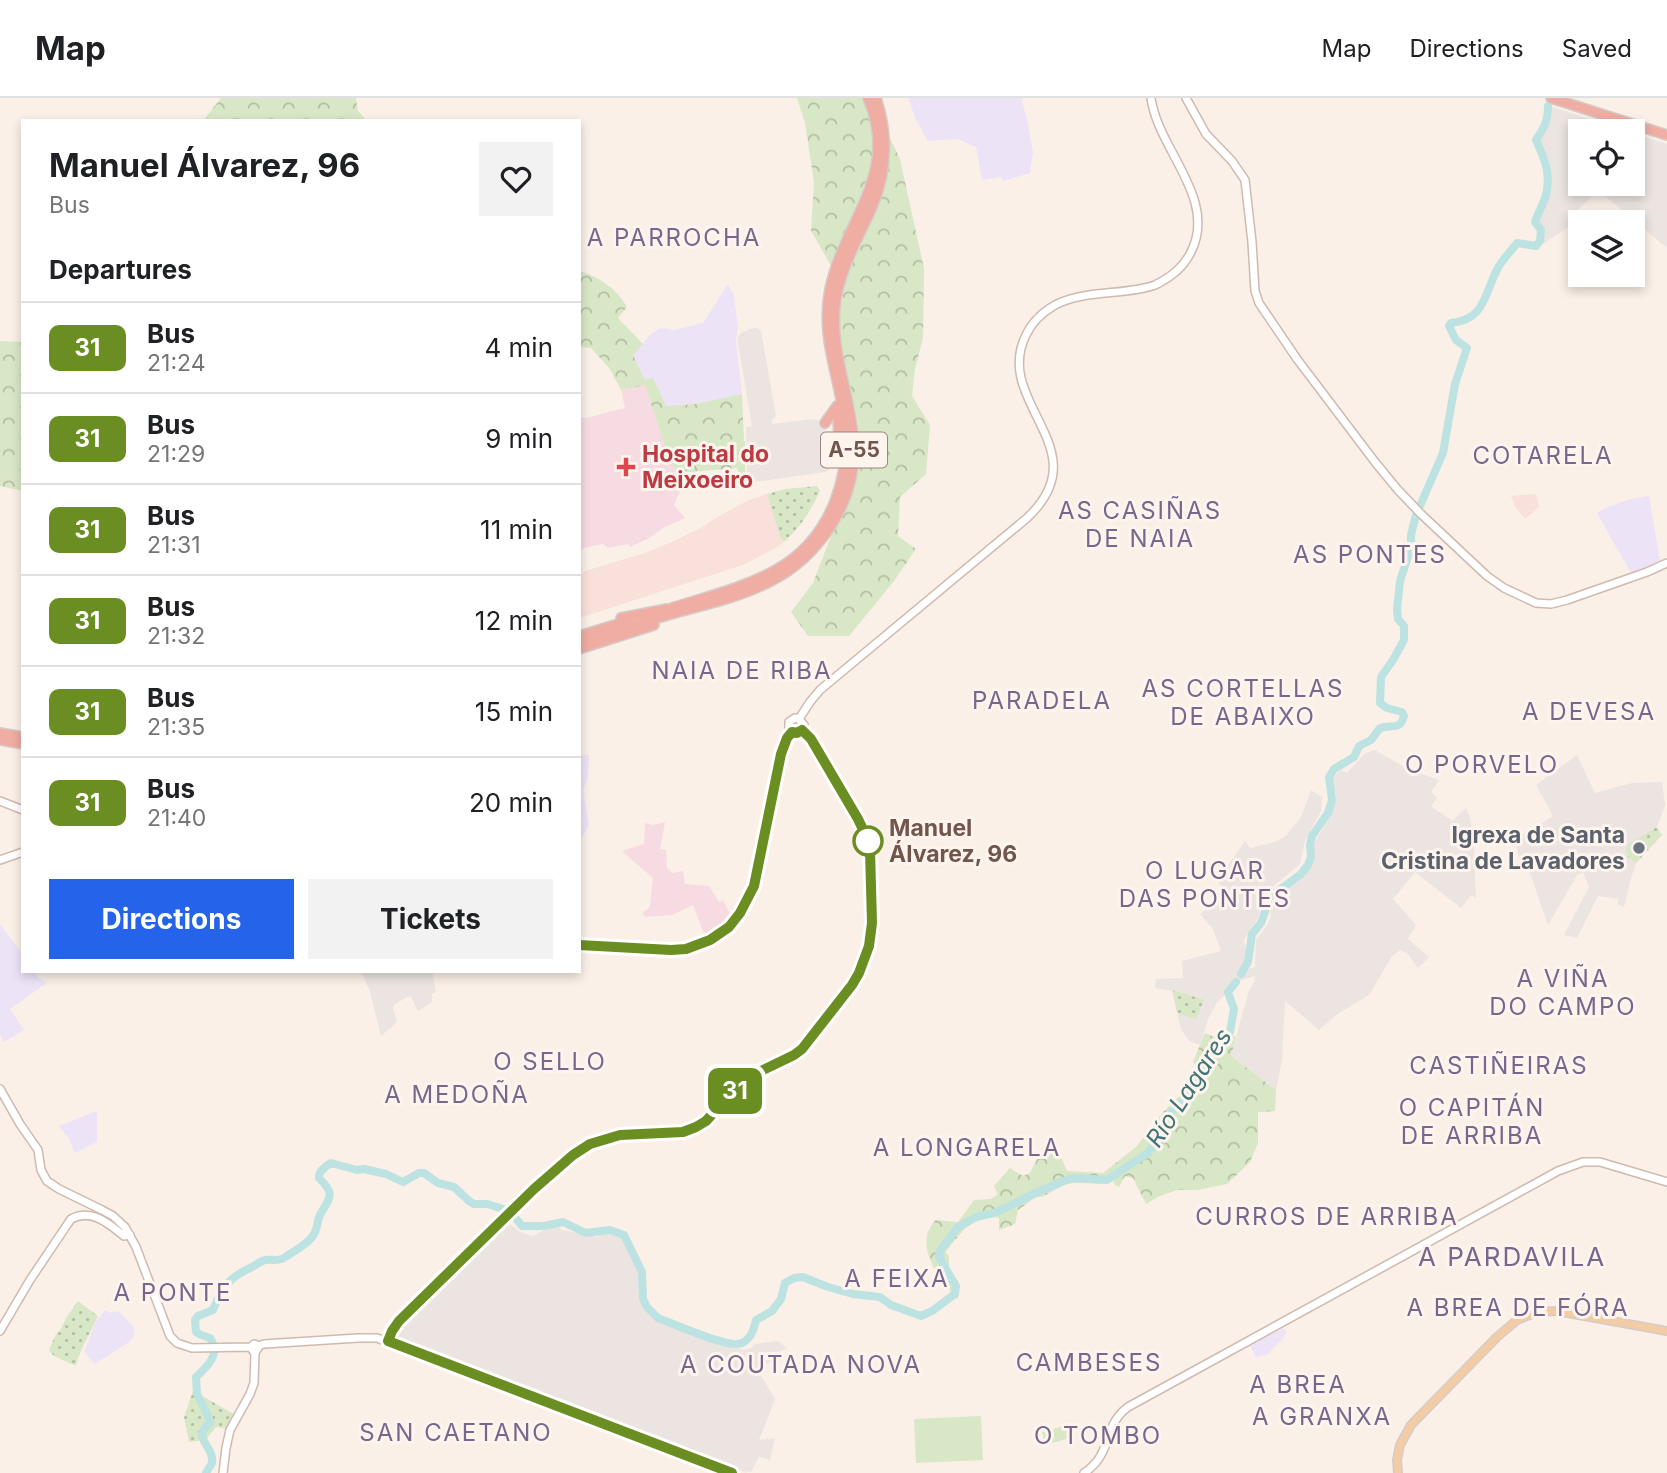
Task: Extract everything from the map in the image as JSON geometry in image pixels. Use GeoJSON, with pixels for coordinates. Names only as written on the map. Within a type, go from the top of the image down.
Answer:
{"type":"FeatureCollection","features":[{"type":"Feature","properties":{"kind":"highway","name":"A-55"},"geometry":{"type":"LineString","coordinates":[[834,410],[823,321],[834,271],[866,203],[875,173],[878,145],[867,98]]}},
{"type":"Feature","properties":{"kind":"highway","name":"A-55"},"geometry":{"type":"LineString","coordinates":[[581,642],[754,588],[785,573],[803,559],[832,525],[851,478],[854,456],[853,435],[835,341],[835,306],[843,270],[872,206],[882,174],[884,144],[876,98]]}},
{"type":"Feature","properties":{"kind":"highway"},"geometry":{"type":"LineString","coordinates":[[1551,98],[1667,132]]}},
{"type":"Feature","properties":{"kind":"highway"},"geometry":{"type":"LineString","coordinates":[[1568,98],[1667,132]]}},
{"type":"Feature","properties":{"kind":"highway","name":"A-55"},"geometry":{"type":"LineString","coordinates":[[581,632],[628,616],[667,609],[748,583],[785,565],[807,546],[827,519],[843,477],[847,445],[843,409],[829,346],[829,294]]}},
{"type":"Feature","properties":{"kind":"highway"},"geometry":{"type":"LineString","coordinates":[[822,419],[834,410],[839,440],[834,461]]}},
{"type":"Feature","properties":{"kind":"highway"},"geometry":{"type":"LineString","coordinates":[[581,648],[681,616],[695,607]]}},
{"type":"Feature","properties":{"kind":"highway"},"geometry":{"type":"LineString","coordinates":[[0,733],[21,737]]}},
{"type":"Feature","properties":{"kind":"highway"},"geometry":{"type":"LineString","coordinates":[[0,740],[21,744]]}},
{"type":"Feature","properties":{"kind":"main road"},"geometry":{"type":"LineString","coordinates":[[581,945],[686,949],[710,940],[729,927],[740,913],[754,886],[781,754],[792,732],[789,722],[795,718],[799,719],[820,690],[1041,504],[1052,473],[1051,449],[1022,384],[1019,366],[1025,337],[1034,321],[1063,301],[1155,285],[1173,275],[1189,256],[1196,241],[1196,205],[1157,124],[1151,98]]}},
{"type":"Feature","properties":{"kind":"main road"},"geometry":{"type":"LineString","coordinates":[[1186,98],[1206,134],[1236,165],[1245,180],[1255,291],[1259,303],[1300,364],[1398,490],[1418,511],[1486,576],[1536,604],[1567,600],[1667,563]]}},
{"type":"Feature","properties":{"kind":"main road"},"geometry":{"type":"LineString","coordinates":[[0,802],[21,809]]}},
{"type":"Feature","properties":{"kind":"main road"},"geometry":{"type":"LineString","coordinates":[[0,860],[21,853]]}},
{"type":"Feature","properties":{"kind":"main road"},"geometry":{"type":"LineString","coordinates":[[0,1089],[38,1150],[40,1165],[47,1181],[113,1216],[128,1232],[170,1336],[188,1348],[254,1348],[264,1344],[380,1339],[732,1473]]}},
{"type":"Feature","properties":{"kind":"main road"},"geometry":{"type":"LineString","coordinates":[[1084,1473],[1100,1458],[1115,1421],[1128,1407],[1558,1171],[1583,1162],[1600,1162],[1667,1182]]}},
{"type":"Feature","properties":{"kind":"main road"},"geometry":{"type":"LineString","coordinates":[[0,1331],[71,1219],[93,1216],[124,1236],[128,1232]]}},
{"type":"Feature","properties":{"kind":"main road"},"geometry":{"type":"LineString","coordinates":[[1398,1473],[1400,1445],[1411,1425],[1517,1320],[1537,1312],[1557,1311],[1667,1331]]}},
{"type":"Feature","properties":{"kind":"main road"},"geometry":{"type":"LineString","coordinates":[[223,1473],[230,1430],[254,1383],[254,1348]]}},
{"type":"Feature","properties":{"kind":"shaded area"},"geometry":{"type":"Polygon","coordinates":[[[908,98],[1021,98],[1033,152],[1030,173],[1003,181],[1001,177],[982,180],[976,147],[957,139],[928,141],[908,98]]]}},
{"type":"Feature","properties":{"kind":"shaded area"},"geometry":{"type":"Polygon","coordinates":[[[1550,106],[1590,119],[1568,119],[1568,196],[1592,196],[1578,210],[1568,210],[1568,227],[1543,244],[1543,229],[1537,222],[1548,195],[1549,170],[1548,160],[1538,140],[1550,118],[1550,106]]]}},
{"type":"Feature","properties":{"kind":"shaded area"},"geometry":{"type":"Polygon","coordinates":[[[1645,137],[1667,144],[1667,248],[1645,230],[1645,210],[1622,210],[1605,196],[1645,196],[1645,137]]]}},
{"type":"Feature","properties":{"kind":"shaded area"},"geometry":{"type":"Polygon","coordinates":[[[728,284],[734,295],[742,394],[695,404],[666,406],[653,379],[645,380],[633,355],[649,336],[660,328],[675,330],[703,323],[728,284]]]}},
{"type":"Feature","properties":{"kind":"shaded area"},"geometry":{"type":"Polygon","coordinates":[[[753,328],[761,331],[776,416],[772,424],[813,419],[820,421],[829,442],[829,470],[747,483],[746,427],[752,426],[738,337],[742,332],[753,328]]]}},
{"type":"Feature","properties":{"kind":"shaded area","name":"Hospital do Meixoeiro"},"geometry":{"type":"Polygon","coordinates":[[[645,384],[670,462],[686,484],[683,485],[674,505],[685,518],[630,547],[628,544],[608,548],[603,544],[581,550],[581,417],[625,408],[621,390],[645,384]]]}},
{"type":"Feature","properties":{"kind":"shaded area"},"geometry":{"type":"Polygon","coordinates":[[[767,494],[780,537],[784,542],[743,565],[581,617],[581,575],[585,571],[648,552],[697,530],[749,500],[767,494]]]}},
{"type":"Feature","properties":{"kind":"shaded area"},"geometry":{"type":"Polygon","coordinates":[[[1536,494],[1539,507],[1525,519],[1511,496],[1536,494]]]}},
{"type":"Feature","properties":{"kind":"shaded area"},"geometry":{"type":"Polygon","coordinates":[[[1649,496],[1660,561],[1631,573],[1597,513],[1631,499],[1649,496]]]}},
{"type":"Feature","properties":{"kind":"shaded area"},"geometry":{"type":"Polygon","coordinates":[[[1375,750],[1408,769],[1439,780],[1431,792],[1437,798],[1431,806],[1452,821],[1466,808],[1474,844],[1476,898],[1471,895],[1461,908],[1415,872],[1393,899],[1416,925],[1408,939],[1429,957],[1418,968],[1407,953],[1400,950],[1392,956],[1369,995],[1336,1015],[1319,1030],[1285,1001],[1282,1060],[1276,1090],[1231,1056],[1255,976],[1231,985],[1228,992],[1217,1002],[1208,1019],[1200,1045],[1189,1041],[1181,1029],[1172,991],[1155,988],[1156,979],[1183,978],[1182,961],[1221,951],[1213,929],[1200,914],[1221,899],[1226,891],[1217,881],[1245,841],[1250,848],[1275,842],[1286,836],[1301,817],[1311,790],[1322,797],[1321,811],[1305,841],[1300,864],[1263,895],[1258,918],[1243,941],[1246,946],[1246,963],[1238,972],[1255,967],[1256,940],[1268,924],[1270,907],[1283,890],[1308,871],[1313,861],[1314,843],[1330,817],[1336,800],[1331,783],[1334,776],[1341,770],[1347,773],[1365,753],[1375,750]]]}},
{"type":"Feature","properties":{"kind":"shaded area"},"geometry":{"type":"Polygon","coordinates":[[[581,755],[589,755],[588,777],[583,790],[589,825],[581,839],[581,755]]]}},
{"type":"Feature","properties":{"kind":"shaded area"},"geometry":{"type":"Polygon","coordinates":[[[1577,755],[1595,793],[1632,783],[1662,782],[1665,805],[1657,827],[1631,842],[1628,857],[1636,863],[1624,907],[1617,904],[1619,899],[1598,896],[1577,938],[1564,935],[1589,887],[1583,872],[1577,875],[1548,925],[1530,873],[1523,869],[1514,840],[1553,816],[1536,785],[1577,755]]]}},
{"type":"Feature","properties":{"kind":"shaded area"},"geometry":{"type":"Polygon","coordinates":[[[665,822],[660,849],[666,850],[667,868],[673,873],[683,871],[685,884],[709,886],[719,902],[723,900],[731,916],[724,925],[705,936],[693,905],[672,915],[643,915],[650,906],[653,878],[622,851],[644,844],[645,823],[653,825],[665,822]]]}},
{"type":"Feature","properties":{"kind":"shaded area"},"geometry":{"type":"Polygon","coordinates":[[[0,924],[21,952],[21,973],[36,973],[47,983],[10,1009],[24,1030],[4,1042],[0,1035],[0,924]]]}},
{"type":"Feature","properties":{"kind":"shaded area"},"geometry":{"type":"Polygon","coordinates":[[[362,973],[432,973],[436,992],[432,994],[432,1002],[418,1011],[411,997],[394,1005],[397,1020],[381,1036],[370,992],[362,973]]]}},
{"type":"Feature","properties":{"kind":"shaded area"},"geometry":{"type":"Polygon","coordinates":[[[97,1111],[97,1142],[75,1153],[59,1126],[97,1111]]]}},
{"type":"Feature","properties":{"kind":"shaded area"},"geometry":{"type":"Polygon","coordinates":[[[506,1221],[520,1232],[532,1236],[557,1225],[562,1230],[597,1237],[604,1234],[624,1236],[641,1271],[642,1301],[655,1319],[744,1350],[755,1344],[778,1341],[787,1348],[774,1354],[776,1359],[757,1369],[775,1399],[759,1440],[775,1438],[770,1460],[759,1457],[751,1472],[736,1472],[396,1339],[401,1325],[506,1221]]]}},
{"type":"Feature","properties":{"kind":"shaded area"},"geometry":{"type":"Polygon","coordinates":[[[105,1310],[120,1313],[133,1326],[135,1334],[129,1342],[95,1364],[84,1352],[95,1323],[105,1310]]]}},
{"type":"Feature","properties":{"kind":"shaded area"},"geometry":{"type":"Polygon","coordinates":[[[1284,1328],[1287,1332],[1267,1355],[1256,1357],[1250,1346],[1284,1328]]]}},
{"type":"Feature","properties":{"kind":"green space"},"geometry":{"type":"Polygon","coordinates":[[[221,98],[356,98],[358,111],[365,119],[205,119],[221,98]]]}},
{"type":"Feature","properties":{"kind":"green space"},"geometry":{"type":"Polygon","coordinates":[[[797,98],[871,98],[900,159],[924,269],[923,338],[912,396],[930,425],[926,474],[900,497],[898,536],[916,549],[849,636],[808,636],[791,612],[813,583],[834,528],[852,491],[858,464],[859,441],[858,422],[843,357],[839,316],[846,280],[830,264],[811,231],[814,182],[805,123],[797,98]]]}},
{"type":"Feature","properties":{"kind":"green space"},"geometry":{"type":"Polygon","coordinates":[[[581,272],[606,284],[623,300],[627,307],[618,318],[643,344],[633,355],[645,380],[653,378],[666,406],[695,404],[742,394],[745,486],[743,487],[737,468],[678,473],[670,462],[645,385],[621,390],[610,369],[591,348],[581,347],[581,272]]]}},
{"type":"Feature","properties":{"kind":"green space"},"geometry":{"type":"Polygon","coordinates":[[[0,341],[21,342],[21,491],[0,486],[0,341]]]}},
{"type":"Feature","properties":{"kind":"green space"},"geometry":{"type":"Polygon","coordinates":[[[817,486],[820,491],[809,512],[784,542],[780,537],[767,494],[817,486]]]}},
{"type":"Feature","properties":{"kind":"green space"},"geometry":{"type":"Polygon","coordinates":[[[1657,827],[1662,835],[1636,863],[1628,857],[1626,848],[1631,842],[1657,827]]]}},
{"type":"Feature","properties":{"kind":"green space"},"geometry":{"type":"Polygon","coordinates":[[[1173,990],[1204,1000],[1196,1019],[1177,1013],[1173,990]]]}},
{"type":"Feature","properties":{"kind":"green space"},"geometry":{"type":"Polygon","coordinates":[[[1225,1031],[1236,1037],[1231,1056],[1276,1090],[1275,1111],[1258,1112],[1258,1143],[1250,1162],[1227,1184],[1197,1190],[1177,1190],[1146,1204],[1133,1178],[1125,1176],[1119,1187],[1113,1180],[1075,1183],[1036,1197],[1018,1210],[1015,1224],[999,1230],[999,1218],[978,1213],[945,1252],[949,1256],[949,1267],[958,1283],[958,1299],[940,1278],[928,1253],[927,1235],[935,1220],[958,1222],[974,1200],[991,1199],[998,1194],[994,1186],[1010,1168],[1023,1176],[1030,1173],[1044,1146],[1061,1157],[1067,1171],[1103,1173],[1136,1147],[1164,1111],[1190,1087],[1197,1068],[1193,1062],[1205,1033],[1219,1039],[1225,1031]]]}},
{"type":"Feature","properties":{"kind":"green space"},"geometry":{"type":"Polygon","coordinates":[[[78,1301],[98,1316],[76,1366],[54,1356],[49,1350],[56,1334],[78,1301]]]}},
{"type":"Feature","properties":{"kind":"green space"},"geometry":{"type":"Polygon","coordinates":[[[193,1391],[234,1414],[227,1429],[216,1427],[205,1440],[189,1442],[184,1417],[193,1391]]]}},
{"type":"Feature","properties":{"kind":"green space"},"geometry":{"type":"Polygon","coordinates":[[[981,1416],[983,1460],[916,1463],[914,1419],[981,1416]]]}},
{"type":"Feature","properties":{"kind":"green space"},"geometry":{"type":"Polygon","coordinates":[[[1067,1425],[1070,1438],[1045,1445],[1042,1432],[1067,1425]]]}},
{"type":"Feature","properties":{"kind":"waterway","name":"Río Lagares"},"geometry":{"type":"LineString","coordinates":[[1241,974],[1248,962],[1252,934],[1261,923],[1270,897],[1301,874],[1308,865],[1312,836],[1328,813],[1332,800],[1329,777],[1334,769],[1354,757],[1359,746],[1371,740],[1380,728],[1398,725],[1404,716],[1402,712],[1380,703],[1381,677],[1404,640],[1404,626],[1398,619],[1397,609],[1400,581],[1411,547],[1416,515],[1443,453],[1455,384],[1467,348],[1456,340],[1449,326],[1472,316],[1478,310],[1499,266],[1517,243],[1536,246],[1540,241],[1541,230],[1535,222],[1546,195],[1548,180],[1536,140],[1545,124],[1548,106]]}},
{"type":"Feature","properties":{"kind":"waterway","name":"Río Lagares"},"geometry":{"type":"LineString","coordinates":[[513,1215],[522,1226],[544,1226],[563,1222],[586,1233],[610,1230],[624,1235],[642,1272],[643,1299],[647,1307],[658,1318],[721,1342],[737,1344],[748,1339],[756,1320],[772,1311],[781,1299],[785,1283],[794,1278],[803,1277],[853,1294],[880,1297],[891,1305],[921,1316],[955,1294],[956,1286],[939,1257],[940,1251],[957,1228],[976,1217],[994,1213],[1066,1180],[1107,1180],[1148,1153],[1167,1116],[1196,1086],[1212,1049],[1230,1032],[1234,1009],[1228,992],[1236,982]]}},
{"type":"Feature","properties":{"kind":"waterway","name":"Río Lagares"},"geometry":{"type":"LineString","coordinates":[[206,1473],[212,1463],[212,1457],[202,1433],[210,1420],[197,1394],[196,1377],[209,1364],[214,1349],[210,1338],[196,1332],[195,1320],[213,1310],[223,1290],[236,1276],[263,1261],[282,1259],[311,1238],[330,1195],[319,1178],[325,1167],[331,1163],[357,1170],[364,1169],[386,1174],[403,1182],[424,1173],[438,1183],[454,1187],[474,1204],[487,1204],[507,1210]]}},
{"type":"Feature","properties":{"kind":"bus line","name":"31"},"geometry":{"type":"LineString","coordinates":[[581,945],[686,949],[725,931],[740,913],[754,886],[781,754],[787,738],[792,732],[795,734],[802,730],[806,733],[858,819],[870,850],[872,933],[862,966],[852,985],[802,1049],[747,1080],[706,1121],[683,1132],[620,1135],[590,1144],[573,1155],[534,1189],[395,1325],[388,1341],[732,1473]]}},
{"type":"Feature","properties":{"kind":"place","name":"Hospital do Meixoeiro"},"geometry":{"type":"Point","coordinates":[626,467]}},
{"type":"Feature","properties":{"kind":"place","name":"Manuel Álvarez, 96"},"geometry":{"type":"Point","coordinates":[868,841]}},
{"type":"Feature","properties":{"kind":"place","name":"Igrexa de Santa Cristina de Lavadores"},"geometry":{"type":"Point","coordinates":[1639,848]}},
{"type":"Feature","properties":{"kind":"district","name":"A PARROCHA"},"geometry":{"type":"Point","coordinates":[674,238]}},
{"type":"Feature","properties":{"kind":"district","name":"COTARELA"},"geometry":{"type":"Point","coordinates":[1543,456]}},
{"type":"Feature","properties":{"kind":"district","name":"AS CASIÑAS DE NAIA"},"geometry":{"type":"Point","coordinates":[1140,525]}},
{"type":"Feature","properties":{"kind":"district","name":"AS PONTES"},"geometry":{"type":"Point","coordinates":[1370,555]}},
{"type":"Feature","properties":{"kind":"district","name":"NAIA DE RIBA"},"geometry":{"type":"Point","coordinates":[742,671]}},
{"type":"Feature","properties":{"kind":"district","name":"PARADELA"},"geometry":{"type":"Point","coordinates":[1042,701]}},
{"type":"Feature","properties":{"kind":"district","name":"AS CORTELLAS DE ABAIXO"},"geometry":{"type":"Point","coordinates":[1243,703]}},
{"type":"Feature","properties":{"kind":"district","name":"A DEVESA"},"geometry":{"type":"Point","coordinates":[1589,712]}},
{"type":"Feature","properties":{"kind":"district","name":"O PORVELO"},"geometry":{"type":"Point","coordinates":[1482,765]}},
{"type":"Feature","properties":{"kind":"district","name":"O LUGAR DAS PONTES"},"geometry":{"type":"Point","coordinates":[1205,885]}},
{"type":"Feature","properties":{"kind":"district","name":"A VIÑA DO CAMPO"},"geometry":{"type":"Point","coordinates":[1563,993]}},
{"type":"Feature","properties":{"kind":"district","name":"O SELLO"},"geometry":{"type":"Point","coordinates":[550,1062]}},
{"type":"Feature","properties":{"kind":"district","name":"CASTIÑEIRAS"},"geometry":{"type":"Point","coordinates":[1499,1066]}},
{"type":"Feature","properties":{"kind":"district","name":"A MEDOÑA"},"geometry":{"type":"Point","coordinates":[457,1095]}},
{"type":"Feature","properties":{"kind":"district","name":"O CAPITÁN DE ARRIBA"},"geometry":{"type":"Point","coordinates":[1472,1122]}},
{"type":"Feature","properties":{"kind":"district","name":"A LONGARELA"},"geometry":{"type":"Point","coordinates":[967,1148]}},
{"type":"Feature","properties":{"kind":"district","name":"CURROS DE ARRIBA"},"geometry":{"type":"Point","coordinates":[1327,1217]}},
{"type":"Feature","properties":{"kind":"district","name":"A PARDAVILA"},"geometry":{"type":"Point","coordinates":[1512,1257]}},
{"type":"Feature","properties":{"kind":"district","name":"A FEIXA"},"geometry":{"type":"Point","coordinates":[897,1279]}},
{"type":"Feature","properties":{"kind":"district","name":"A PONTE"},"geometry":{"type":"Point","coordinates":[173,1293]}},
{"type":"Feature","properties":{"kind":"district","name":"A BREA DE FÓRA"},"geometry":{"type":"Point","coordinates":[1518,1308]}},
{"type":"Feature","properties":{"kind":"district","name":"CAMBESES"},"geometry":{"type":"Point","coordinates":[1089,1363]}},
{"type":"Feature","properties":{"kind":"district","name":"A COUTADA NOVA"},"geometry":{"type":"Point","coordinates":[801,1365]}},
{"type":"Feature","properties":{"kind":"district","name":"A BREA"},"geometry":{"type":"Point","coordinates":[1298,1385]}},
{"type":"Feature","properties":{"kind":"district","name":"A GRANXA"},"geometry":{"type":"Point","coordinates":[1322,1417]}},
{"type":"Feature","properties":{"kind":"district","name":"SAN CAETANO"},"geometry":{"type":"Point","coordinates":[456,1433]}},
{"type":"Feature","properties":{"kind":"district","name":"O TOMBO"},"geometry":{"type":"Point","coordinates":[1098,1436]}}]}
